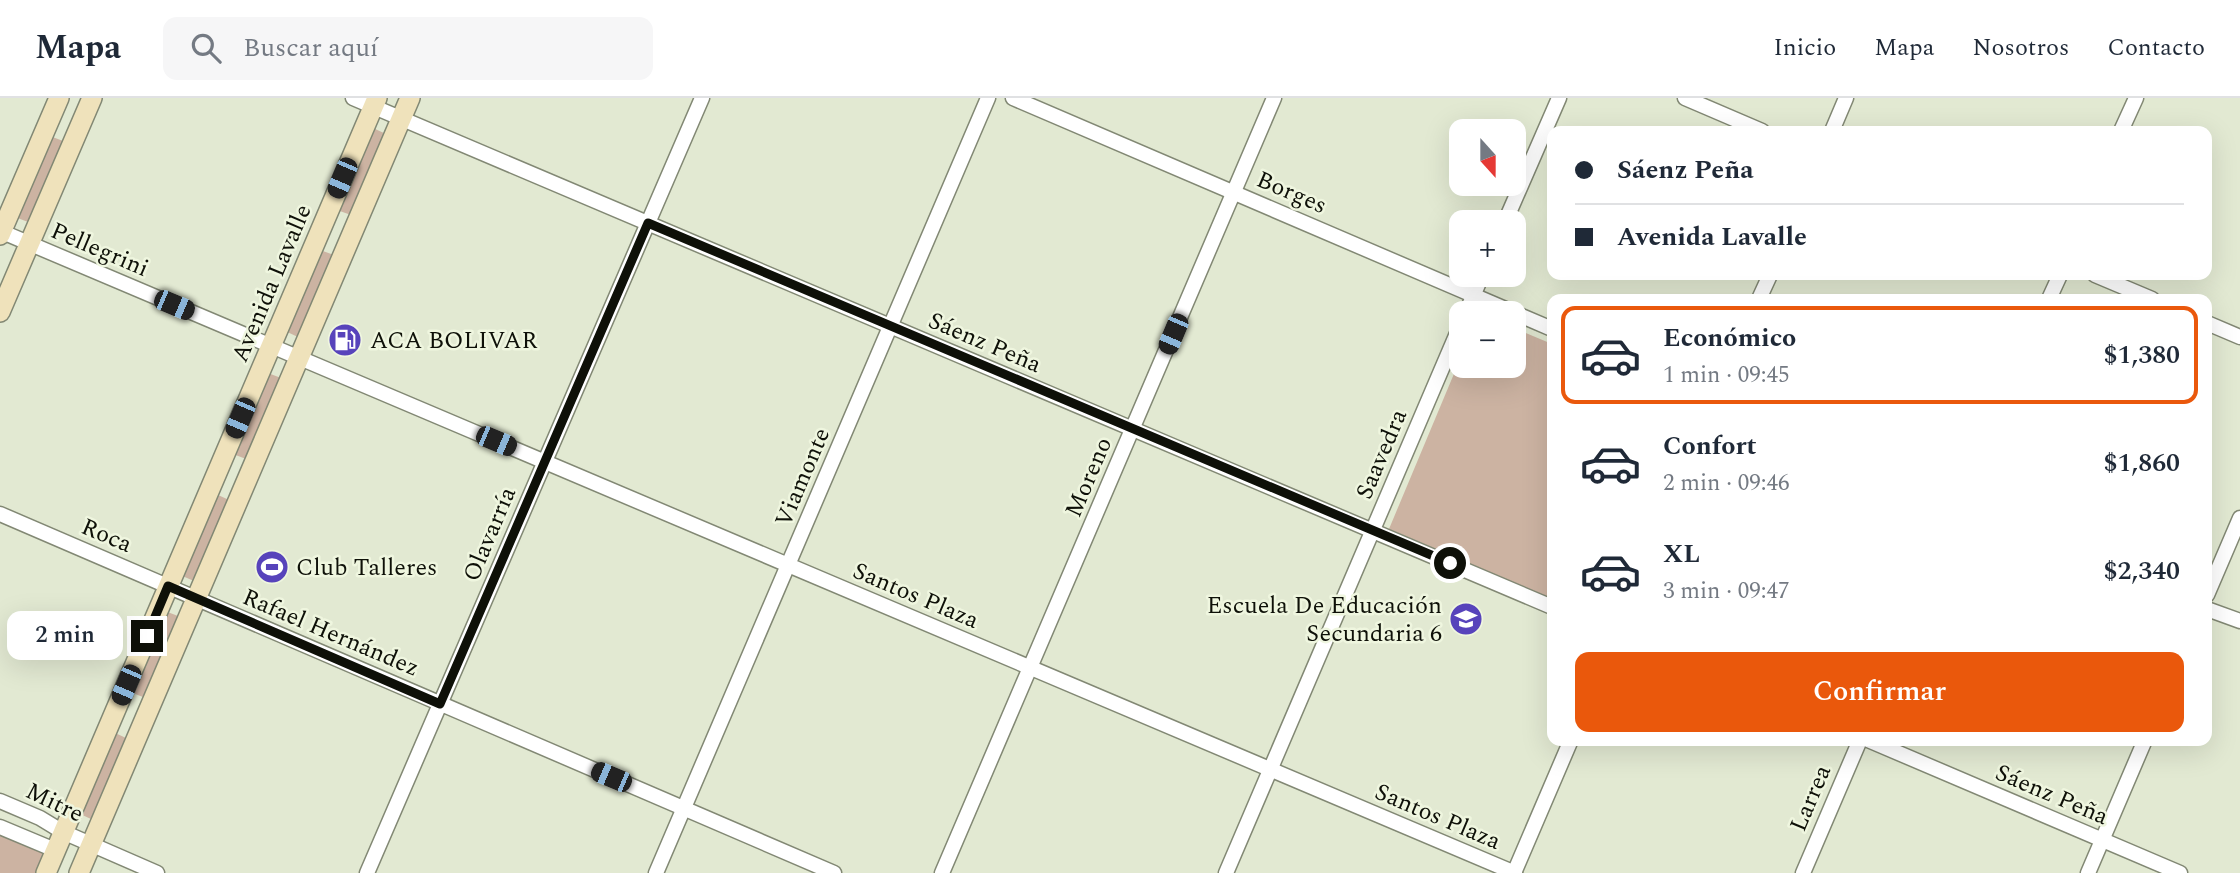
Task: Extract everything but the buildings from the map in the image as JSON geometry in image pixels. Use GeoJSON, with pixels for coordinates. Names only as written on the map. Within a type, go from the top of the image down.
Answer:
{"type":"FeatureCollection","features":[{"type":"Feature","properties":{"kind":"main road"},"geometry":{"type":"LineString","coordinates":[[0,233],[59,98]]}},
{"type":"Feature","properties":{"kind":"main road"},"geometry":{"type":"LineString","coordinates":[[0,312],[92,98]]}},
{"type":"Feature","properties":{"kind":"main road"},"geometry":{"type":"LineString","coordinates":[[79,873],[410,98]]}},
{"type":"Feature","properties":{"kind":"main road","name":"Avenida Lavalle"},"geometry":{"type":"LineString","coordinates":[[46,873],[375,102]]}},
{"type":"Feature","properties":{"kind":"street","name":"Sáenz Peña"},"geometry":{"type":"LineString","coordinates":[[353,98],[375,102],[401,118],[1547,605]]}},
{"type":"Feature","properties":{"kind":"street","name":"Olavarría"},"geometry":{"type":"LineString","coordinates":[[367,873],[702,98]]}},
{"type":"Feature","properties":{"kind":"street","name":"Viamonte"},"geometry":{"type":"LineString","coordinates":[[656,873],[988,98]]}},
{"type":"Feature","properties":{"kind":"street","name":"Borges"},"geometry":{"type":"LineString","coordinates":[[1013,98],[1547,327]]}},
{"type":"Feature","properties":{"kind":"street","name":"Moreno"},"geometry":{"type":"LineString","coordinates":[[942,873],[1274,98]]}},
{"type":"Feature","properties":{"kind":"street"},"geometry":{"type":"LineString","coordinates":[[1510,210],[1559,98]]}},
{"type":"Feature","properties":{"kind":"street"},"geometry":{"type":"LineString","coordinates":[[1685,98],[1750,126]]}},
{"type":"Feature","properties":{"kind":"street"},"geometry":{"type":"LineString","coordinates":[[1834,126],[1846,98]]}},
{"type":"Feature","properties":{"kind":"street"},"geometry":{"type":"LineString","coordinates":[[2123,126],[2136,98]]}},
{"type":"Feature","properties":{"kind":"street","name":"Pellegrini"},"geometry":{"type":"LineString","coordinates":[[0,233],[299,358]]}},
{"type":"Feature","properties":{"kind":"street"},"geometry":{"type":"LineString","coordinates":[[2107,280],[2140,294]]}},
{"type":"Feature","properties":{"kind":"street"},"geometry":{"type":"LineString","coordinates":[[1471,301],[1477,287]]}},
{"type":"Feature","properties":{"kind":"street"},"geometry":{"type":"LineString","coordinates":[[2212,325],[2240,337]]}},
{"type":"Feature","properties":{"kind":"street","name":"Saavedra"},"geometry":{"type":"LineString","coordinates":[[1226,873],[1449,352]]}},
{"type":"Feature","properties":{"kind":"street","name":"Santos Plaza"},"geometry":{"type":"LineString","coordinates":[[299,358],[1515,873]]}},
{"type":"Feature","properties":{"kind":"street","name":"Roca"},"geometry":{"type":"LineString","coordinates":[[0,514],[196,598]]}},
{"type":"Feature","properties":{"kind":"street"},"geometry":{"type":"LineString","coordinates":[[2212,583],[2240,518]]}},
{"type":"Feature","properties":{"kind":"street","name":"Rafael Hernández"},"geometry":{"type":"LineString","coordinates":[[196,598],[834,873]]}},
{"type":"Feature","properties":{"kind":"street"},"geometry":{"type":"LineString","coordinates":[[2212,610],[2240,621]]}},
{"type":"Feature","properties":{"kind":"street"},"geometry":{"type":"LineString","coordinates":[[1515,873],[1568,746]]}},
{"type":"Feature","properties":{"kind":"street","name":"Larrea"},"geometry":{"type":"LineString","coordinates":[[1803,873],[1857,746]]}},
{"type":"Feature","properties":{"kind":"street","name":"Sáenz Peña"},"geometry":{"type":"LineString","coordinates":[[1882,746],[2180,873]]}},
{"type":"Feature","properties":{"kind":"street"},"geometry":{"type":"LineString","coordinates":[[2088,873],[2142,746]]}},
{"type":"Feature","properties":{"kind":"street","name":"Mitre"},"geometry":{"type":"LineString","coordinates":[[0,801],[40,818],[59,841]]}},
{"type":"Feature","properties":{"kind":"street","name":"Mitre"},"geometry":{"type":"LineString","coordinates":[[0,827],[59,841],[90,844],[158,873]]}},
{"type":"Feature","properties":{"kind":"shaded area"},"geometry":{"type":"Polygon","coordinates":[[[373,128],[386,134],[351,215],[337,210],[373,128]]]}},
{"type":"Feature","properties":{"kind":"shaded area"},"geometry":{"type":"Polygon","coordinates":[[[50,136],[63,141],[28,222],[15,217],[50,136]]]}},
{"type":"Feature","properties":{"kind":"shaded area"},"geometry":{"type":"Polygon","coordinates":[[[320,250],[334,255],[298,337],[285,331],[320,250]]]}},
{"type":"Feature","properties":{"kind":"shaded area"},"geometry":{"type":"Polygon","coordinates":[[[1526,333],[1547,342],[1547,597],[1389,529],[1452,378],[1526,378],[1526,333]]]}},
{"type":"Feature","properties":{"kind":"shaded area"},"geometry":{"type":"Polygon","coordinates":[[[268,373],[281,378],[246,459],[233,454],[268,373]]]}},
{"type":"Feature","properties":{"kind":"shaded area"},"geometry":{"type":"Polygon","coordinates":[[[216,494],[229,500],[194,581],[180,575],[216,494]]]}},
{"type":"Feature","properties":{"kind":"shaded area"},"geometry":{"type":"Polygon","coordinates":[[[165,611],[178,616],[143,697],[130,692],[165,611]]]}},
{"type":"Feature","properties":{"kind":"shaded area"},"geometry":{"type":"Polygon","coordinates":[[[113,732],[126,738],[91,819],[78,813],[113,732]]]}},
{"type":"Feature","properties":{"kind":"shaded area"},"geometry":{"type":"Polygon","coordinates":[[[0,830],[48,849],[38,873],[0,873],[0,830]]]}},
{"type":"Feature","properties":{"kind":"place","name":"ACA BOLIVAR"},"geometry":{"type":"Point","coordinates":[345,340]}},
{"type":"Feature","properties":{"kind":"place","name":"Club Talleres"},"geometry":{"type":"Point","coordinates":[272,567]}},
{"type":"Feature","properties":{"kind":"place","name":"Escuela De Educación Secundaria 6"},"geometry":{"type":"Point","coordinates":[1466,619]}},
{"type":"Feature","properties":{"kind":"route"},"geometry":{"type":"LineString","coordinates":[[147,636],[168,586],[440,704],[648,223],[1450,563]]}}]}
